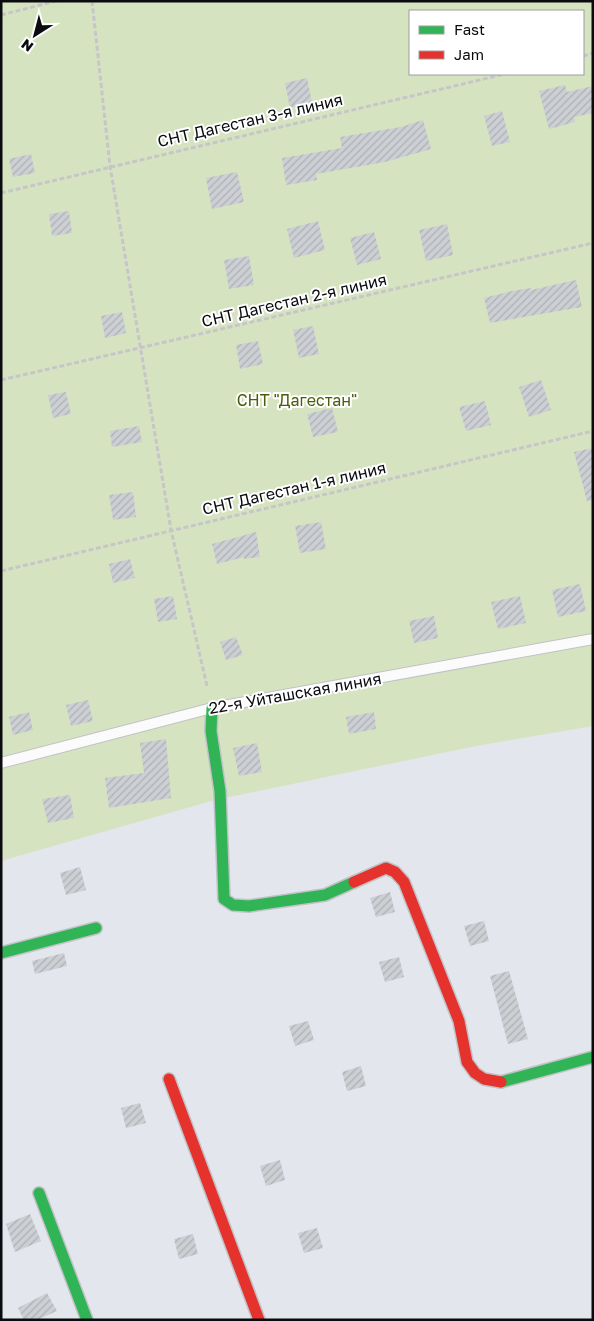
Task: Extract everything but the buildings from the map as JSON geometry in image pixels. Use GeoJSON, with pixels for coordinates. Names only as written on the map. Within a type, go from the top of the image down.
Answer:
{"type":"FeatureCollection","features":[{"type":"Feature","properties":{"kind":"street"},"geometry":{"type":"LineString","coordinates":[[212,708],[211,731],[220,791],[224,899],[233,905],[249,906],[325,895],[386,868],[395,872],[404,882],[459,1021],[468,1062],[475,1073],[484,1079],[500,1082],[593,1057]]}},
{"type":"Feature","properties":{"kind":"street"},"geometry":{"type":"LineString","coordinates":[[1,953],[96,928]]}},
{"type":"Feature","properties":{"kind":"street"},"geometry":{"type":"LineString","coordinates":[[169,1079],[260,1320]]}},
{"type":"Feature","properties":{"kind":"street"},"geometry":{"type":"LineString","coordinates":[[39,1193],[88,1320]]}},
{"type":"Feature","properties":{"kind":"lane","name":"22-я Уйташская линия"},"geometry":{"type":"LineString","coordinates":[[1,764],[212,708],[593,639]]}},
{"type":"Feature","properties":{"kind":"path"},"geometry":{"type":"LineString","coordinates":[[1,15],[56,1]]}},
{"type":"Feature","properties":{"kind":"path"},"geometry":{"type":"LineString","coordinates":[[92,1],[110,166],[171,530],[212,708]]}},
{"type":"Feature","properties":{"kind":"path","name":"СНТ Дагестан 3-я линия"},"geometry":{"type":"LineString","coordinates":[[1,193],[500,75]]}},
{"type":"Feature","properties":{"kind":"path","name":"СНТ Дагестан 2-я линия"},"geometry":{"type":"LineString","coordinates":[[1,380],[142,349],[593,243]]}},
{"type":"Feature","properties":{"kind":"path","name":"СНТ Дагестан 1-я линия"},"geometry":{"type":"LineString","coordinates":[[1,571],[593,431]]}},
{"type":"Feature","properties":{"kind":"green space","name":"СНТ \"Дагестан\""},"geometry":{"type":"Polygon","coordinates":[[[1,1],[593,1],[593,726],[476,746],[215,800],[1,861],[1,1]]]}},
{"type":"Feature","properties":{"kind":"traffic: fast"},"geometry":{"type":"LineString","coordinates":[[212,708],[211,731],[220,791],[224,899],[233,905],[249,906],[325,895],[354,882]]}},
{"type":"Feature","properties":{"kind":"traffic: fast"},"geometry":{"type":"LineString","coordinates":[[1,953],[96,928]]}},
{"type":"Feature","properties":{"kind":"traffic: fast"},"geometry":{"type":"LineString","coordinates":[[501,1082],[593,1057]]}},
{"type":"Feature","properties":{"kind":"traffic: fast"},"geometry":{"type":"LineString","coordinates":[[39,1193],[87,1320]]}},
{"type":"Feature","properties":{"kind":"traffic: jam"},"geometry":{"type":"LineString","coordinates":[[354,882],[386,868],[395,872],[404,882],[459,1021],[467,1062],[475,1073],[484,1079],[501,1082]]}},
{"type":"Feature","properties":{"kind":"traffic: jam"},"geometry":{"type":"LineString","coordinates":[[169,1079],[259,1320]]}}]}
